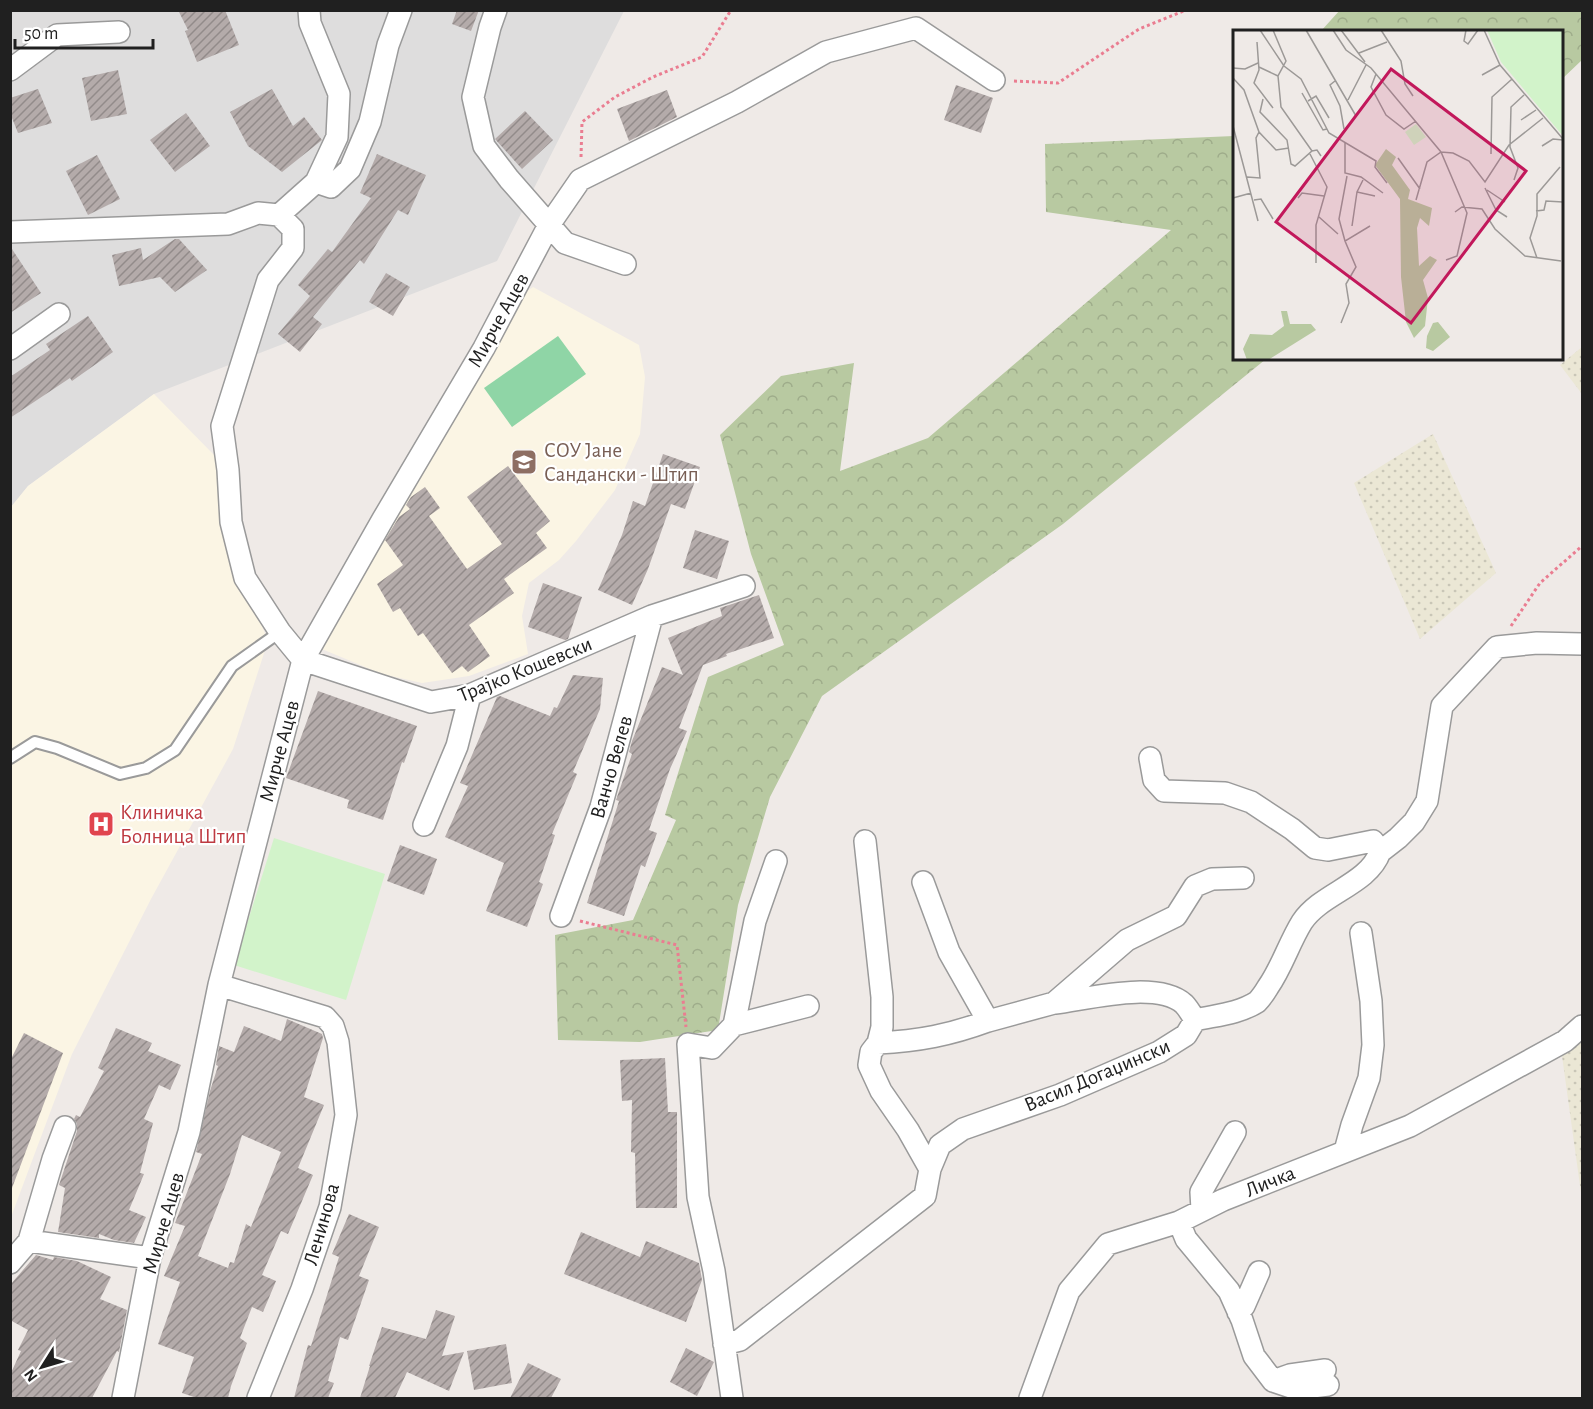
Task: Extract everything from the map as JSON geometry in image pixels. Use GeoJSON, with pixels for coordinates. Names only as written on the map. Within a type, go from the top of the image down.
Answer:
{"type":"FeatureCollection","features":[{"type":"Feature","properties":{"kind":"street"},"geometry":{"type":"LineString","coordinates":[[279,215],[316,182],[337,138],[339,94],[309,17],[293,10]]}},
{"type":"Feature","properties":{"kind":"street"},"geometry":{"type":"LineString","coordinates":[[316,182],[331,187],[350,169],[370,122],[388,45],[401,10]]}},
{"type":"Feature","properties":{"kind":"street"},"geometry":{"type":"LineString","coordinates":[[496,10],[473,97],[484,146],[509,179],[565,243],[626,264]]}},
{"type":"Feature","properties":{"kind":"street"},"geometry":{"type":"LineString","coordinates":[[580,180],[737,102],[826,52],[916,28],[994,80]]}},
{"type":"Feature","properties":{"kind":"street"},"geometry":{"type":"LineString","coordinates":[[10,70],[57,35],[119,32]]}},
{"type":"Feature","properties":{"kind":"street","name":"Мирче Ацев"},"geometry":{"type":"LineString","coordinates":[[123,1398],[150,1258],[189,1132],[219,985],[303,660],[382,519],[484,348],[549,225],[580,180]]}},
{"type":"Feature","properties":{"kind":"street"},"geometry":{"type":"LineString","coordinates":[[10,232],[228,224],[258,213],[279,215],[293,229],[293,248],[268,280],[222,426],[228,470],[231,522],[245,578],[280,632],[303,660]]}},
{"type":"Feature","properties":{"kind":"street"},"geometry":{"type":"LineString","coordinates":[[10,349],[59,314]]}},
{"type":"Feature","properties":{"kind":"street","name":"Трајко Кошевски"},"geometry":{"type":"LineString","coordinates":[[303,660],[431,702],[470,695],[652,616],[744,586]]}},
{"type":"Feature","properties":{"kind":"street","name":"Ванчо Велев"},"geometry":{"type":"LineString","coordinates":[[561,916],[601,807],[652,616]]}},
{"type":"Feature","properties":{"kind":"street"},"geometry":{"type":"LineString","coordinates":[[878,1043],[908,1042],[952,1034],[988,1021],[1054,1003],[1142,992],[1165,994],[1184,1004],[1196,1020],[1239,1012],[1259,1000],[1279,972],[1303,921],[1323,902],[1376,863],[1380,852],[1414,822],[1428,801],[1442,706],[1497,647],[1537,643],[1582,644]]}},
{"type":"Feature","properties":{"kind":"street"},"geometry":{"type":"LineString","coordinates":[[424,825],[457,746],[470,695]]}},
{"type":"Feature","properties":{"kind":"street"},"geometry":{"type":"LineString","coordinates":[[1150,758],[1154,780],[1164,790],[1225,793],[1251,802],[1293,829],[1315,848],[1328,850],[1373,841],[1380,852]]}},
{"type":"Feature","properties":{"kind":"street"},"geometry":{"type":"LineString","coordinates":[[865,841],[882,997],[882,1027],[878,1043],[871,1052],[869,1065],[880,1091],[908,1130],[930,1169]]}},
{"type":"Feature","properties":{"kind":"street"},"geometry":{"type":"LineString","coordinates":[[734,1025],[755,921],[776,861]]}},
{"type":"Feature","properties":{"kind":"street"},"geometry":{"type":"LineString","coordinates":[[1054,1003],[1127,940],[1176,916],[1196,886],[1212,879],[1243,878]]}},
{"type":"Feature","properties":{"kind":"street"},"geometry":{"type":"LineString","coordinates":[[923,882],[949,952],[988,1021]]}},
{"type":"Feature","properties":{"kind":"street"},"geometry":{"type":"LineString","coordinates":[[1345,1151],[1369,1078],[1373,1045],[1371,1000],[1361,933]]}},
{"type":"Feature","properties":{"kind":"street","name":"Ленинова"},"geometry":{"type":"LineString","coordinates":[[219,985],[325,1017],[333,1026],[338,1042],[345,1116],[330,1207],[302,1288],[258,1398]]}},
{"type":"Feature","properties":{"kind":"street"},"geometry":{"type":"LineString","coordinates":[[732,1398],[714,1271],[698,1197],[688,1044],[712,1048],[734,1025],[808,1006]]}},
{"type":"Feature","properties":{"kind":"street","name":"Васил Догаџински"},"geometry":{"type":"LineString","coordinates":[[724,1344],[740,1340],[925,1196],[930,1169],[940,1145],[963,1129],[1060,1095],[1159,1052],[1186,1035],[1196,1020]]}},
{"type":"Feature","properties":{"kind":"street","name":"Личка"},"geometry":{"type":"LineString","coordinates":[[1030,1398],[1069,1291],[1108,1244],[1179,1222],[1223,1200],[1410,1126],[1565,1041],[1582,1026]]}},
{"type":"Feature","properties":{"kind":"street"},"geometry":{"type":"LineString","coordinates":[[10,1263],[29,1241],[53,1159],[65,1127]]}},
{"type":"Feature","properties":{"kind":"street"},"geometry":{"type":"LineString","coordinates":[[1202,1210],[1201,1192],[1235,1132]]}},
{"type":"Feature","properties":{"kind":"street"},"geometry":{"type":"LineString","coordinates":[[1179,1222],[1186,1239],[1228,1291],[1239,1312],[1254,1356],[1273,1382],[1297,1389],[1327,1378]]}},
{"type":"Feature","properties":{"kind":"street"},"geometry":{"type":"LineString","coordinates":[[29,1241],[150,1258]]}},
{"type":"Feature","properties":{"kind":"street"},"geometry":{"type":"LineString","coordinates":[[1239,1312],[1259,1272]]}},
{"type":"Feature","properties":{"kind":"lane"},"geometry":{"type":"LineString","coordinates":[[10,758],[34,742],[57,748],[120,774],[146,768],[176,750],[232,666],[280,632]]}},
{"type":"Feature","properties":{"kind":"path"},"geometry":{"type":"LineString","coordinates":[[580,180],[582,122],[615,97],[652,77],[702,57],[731,10]]}},
{"type":"Feature","properties":{"kind":"path"},"geometry":{"type":"LineString","coordinates":[[994,80],[1058,83],[1139,29],[1186,10]]}},
{"type":"Feature","properties":{"kind":"path"},"geometry":{"type":"LineString","coordinates":[[1497,647],[1540,583],[1582,546]]}},
{"type":"Feature","properties":{"kind":"path"},"geometry":{"type":"LineString","coordinates":[[561,916],[678,945],[688,1044]]}},
{"type":"Feature","properties":{"kind":"shaded area"},"geometry":{"type":"Polygon","coordinates":[[[11,11],[624,11],[497,261],[154,394],[28,486],[11,507],[11,11]]]}},
{"type":"Feature","properties":{"kind":"shaded area","name":"СОУ Јане Сандански - Штип"},"geometry":{"type":"Polygon","coordinates":[[[533,287],[639,345],[645,377],[640,434],[615,490],[559,560],[529,583],[522,616],[528,654],[469,676],[422,683],[382,674],[317,647],[518,298],[533,287]]]}},
{"type":"Feature","properties":{"kind":"shaded area"},"geometry":{"type":"Polygon","coordinates":[[[1582,347],[1582,394],[1560,365],[1582,347]]]}},
{"type":"Feature","properties":{"kind":"shaded area","name":"Клиничка Болница Штип"},"geometry":{"type":"Polygon","coordinates":[[[154,394],[218,459],[223,529],[268,641],[233,749],[151,899],[72,1054],[11,1217],[11,507],[28,486],[154,394]]]}},
{"type":"Feature","properties":{"kind":"shaded area"},"geometry":{"type":"Polygon","coordinates":[[[1433,434],[1496,573],[1420,639],[1354,483],[1433,434]]]}},
{"type":"Feature","properties":{"kind":"shaded area"},"geometry":{"type":"Polygon","coordinates":[[[1582,1040],[1582,1200],[1562,1056],[1582,1040]]]}},
{"type":"Feature","properties":{"kind":"green space"},"geometry":{"type":"Polygon","coordinates":[[[1340,10],[1582,11],[1582,60],[1563,78],[1563,30],[1322,30],[1340,10]]]}},
{"type":"Feature","properties":{"kind":"green space"},"geometry":{"type":"Polygon","coordinates":[[[1233,136],[1233,360],[1265,360],[1063,524],[822,696],[770,797],[738,905],[718,1030],[640,1042],[558,1040],[555,935],[633,920],[676,820],[665,815],[708,677],[784,645],[751,554],[720,435],[781,376],[854,363],[840,471],[928,438],[1171,230],[1046,212],[1045,144],[1233,136]]]}},
{"type":"Feature","properties":{"kind":"green space"},"geometry":{"type":"Polygon","coordinates":[[[558,336],[586,374],[512,427],[484,388],[558,336]]]}},
{"type":"Feature","properties":{"kind":"green space"},"geometry":{"type":"Polygon","coordinates":[[[274,838],[385,874],[346,1000],[234,965],[274,838]]]}},
{"type":"Feature","properties":{"kind":"building"},"geometry":{"type":"Polygon","coordinates":[[[178,10],[225,10],[239,45],[197,62],[185,31],[188,30],[178,10]]]}},
{"type":"Feature","properties":{"kind":"building"},"geometry":{"type":"Polygon","coordinates":[[[457,10],[479,10],[471,31],[452,24],[457,10]]]}},
{"type":"Feature","properties":{"kind":"building"},"geometry":{"type":"Polygon","coordinates":[[[118,70],[127,114],[91,121],[82,78],[118,70]]]}},
{"type":"Feature","properties":{"kind":"building"},"geometry":{"type":"Polygon","coordinates":[[[956,85],[993,98],[981,133],[944,120],[956,85]]]}},
{"type":"Feature","properties":{"kind":"building"},"geometry":{"type":"Polygon","coordinates":[[[38,89],[52,123],[18,133],[10,113],[10,98],[38,89]]]}},
{"type":"Feature","properties":{"kind":"building"},"geometry":{"type":"Polygon","coordinates":[[[272,89],[293,126],[304,117],[322,140],[282,172],[248,146],[230,112],[272,89]]]}},
{"type":"Feature","properties":{"kind":"building"},"geometry":{"type":"Polygon","coordinates":[[[667,90],[677,117],[629,141],[617,109],[667,90]]]}},
{"type":"Feature","properties":{"kind":"building"},"geometry":{"type":"Polygon","coordinates":[[[525,111],[553,140],[522,169],[495,139],[525,111]]]}},
{"type":"Feature","properties":{"kind":"building"},"geometry":{"type":"Polygon","coordinates":[[[186,113],[210,146],[175,172],[150,140],[186,113]]]}},
{"type":"Feature","properties":{"kind":"building"},"geometry":{"type":"Polygon","coordinates":[[[377,154],[426,175],[408,215],[398,210],[364,264],[360,260],[313,317],[322,324],[300,352],[278,334],[310,296],[298,285],[328,249],[332,252],[371,198],[360,193],[377,154]]]}},
{"type":"Feature","properties":{"kind":"building"},"geometry":{"type":"Polygon","coordinates":[[[97,155],[120,199],[88,215],[66,171],[97,155]]]}},
{"type":"Feature","properties":{"kind":"building"},"geometry":{"type":"Polygon","coordinates":[[[175,239],[179,239],[207,270],[175,292],[160,277],[119,286],[112,255],[141,248],[143,260],[175,239]]]}},
{"type":"Feature","properties":{"kind":"building"},"geometry":{"type":"Polygon","coordinates":[[[10,246],[41,293],[10,313],[10,246]]]}},
{"type":"Feature","properties":{"kind":"building"},"geometry":{"type":"Polygon","coordinates":[[[386,273],[410,287],[393,316],[369,302],[386,273]]]}},
{"type":"Feature","properties":{"kind":"building"},"geometry":{"type":"Polygon","coordinates":[[[88,316],[113,352],[72,381],[70,378],[10,418],[10,377],[50,350],[46,344],[88,316]]]}},
{"type":"Feature","properties":{"kind":"building"},"geometry":{"type":"Polygon","coordinates":[[[663,454],[700,467],[685,509],[671,504],[648,569],[632,605],[598,590],[622,535],[633,501],[645,506],[663,454]]]}},
{"type":"Feature","properties":{"kind":"building"},"geometry":{"type":"Polygon","coordinates":[[[508,466],[550,521],[536,533],[547,548],[504,579],[514,593],[469,625],[490,656],[468,672],[462,666],[452,673],[423,633],[418,636],[400,608],[393,612],[377,584],[403,565],[385,540],[399,517],[410,509],[406,505],[411,497],[425,487],[440,508],[429,516],[467,569],[502,544],[467,497],[508,466]]]}},
{"type":"Feature","properties":{"kind":"building"},"geometry":{"type":"Polygon","coordinates":[[[695,530],[729,541],[717,579],[683,568],[695,530]]]}},
{"type":"Feature","properties":{"kind":"building"},"geometry":{"type":"Polygon","coordinates":[[[543,583],[582,597],[568,639],[565,640],[528,627],[543,583]]]}},
{"type":"Feature","properties":{"kind":"building"},"geometry":{"type":"Polygon","coordinates":[[[759,595],[774,638],[726,654],[727,656],[703,665],[679,728],[687,731],[670,769],[649,830],[657,833],[645,867],[641,865],[624,916],[587,903],[619,801],[616,800],[632,754],[629,752],[632,741],[662,667],[683,675],[668,638],[722,616],[720,608],[759,595]]]}},
{"type":"Feature","properties":{"kind":"building"},"geometry":{"type":"Polygon","coordinates":[[[573,675],[603,678],[600,709],[573,772],[577,774],[552,834],[555,835],[539,882],[543,884],[527,927],[486,911],[504,863],[445,837],[468,786],[460,783],[497,697],[500,696],[550,716],[554,707],[557,708],[573,675]]]}},
{"type":"Feature","properties":{"kind":"building"},"geometry":{"type":"Polygon","coordinates":[[[318,691],[417,726],[404,763],[402,762],[383,820],[347,808],[349,800],[286,778],[318,691]]]}},
{"type":"Feature","properties":{"kind":"building"},"geometry":{"type":"Polygon","coordinates":[[[400,845],[437,859],[424,895],[387,881],[400,845]]]}},
{"type":"Feature","properties":{"kind":"building"},"geometry":{"type":"Polygon","coordinates":[[[287,1019],[322,1034],[323,1038],[304,1097],[324,1105],[298,1168],[313,1175],[288,1234],[281,1231],[262,1275],[276,1281],[263,1312],[252,1307],[240,1338],[247,1343],[228,1398],[197,1398],[182,1393],[194,1357],[158,1344],[180,1282],[164,1276],[185,1226],[175,1223],[202,1154],[196,1152],[218,1066],[216,1065],[219,1046],[234,1052],[244,1026],[281,1041],[287,1019]],[[242,1135],[230,1174],[198,1256],[228,1268],[230,1262],[234,1263],[246,1224],[251,1227],[281,1152],[242,1135]]]}},
{"type":"Feature","properties":{"kind":"building"},"geometry":{"type":"Polygon","coordinates":[[[116,1028],[152,1043],[148,1051],[181,1065],[170,1090],[159,1085],[144,1119],[153,1123],[140,1173],[144,1174],[129,1210],[146,1217],[134,1243],[114,1240],[99,1234],[99,1238],[58,1232],[65,1188],[59,1185],[77,1131],[74,1119],[76,1115],[80,1117],[104,1071],[98,1068],[116,1028]]]}},
{"type":"Feature","properties":{"kind":"building"},"geometry":{"type":"Polygon","coordinates":[[[24,1033],[63,1053],[12,1188],[10,1061],[24,1033]]]}},
{"type":"Feature","properties":{"kind":"building"},"geometry":{"type":"Polygon","coordinates":[[[665,1058],[668,1112],[677,1112],[677,1208],[636,1208],[635,1153],[631,1152],[632,1100],[622,1101],[620,1060],[665,1058]]]}},
{"type":"Feature","properties":{"kind":"building"},"geometry":{"type":"Polygon","coordinates":[[[349,1214],[379,1227],[359,1276],[369,1280],[348,1340],[340,1337],[328,1381],[334,1383],[328,1398],[294,1398],[308,1345],[311,1346],[339,1257],[332,1254],[349,1214]]]}},
{"type":"Feature","properties":{"kind":"building"},"geometry":{"type":"Polygon","coordinates":[[[581,1232],[640,1257],[646,1241],[699,1263],[702,1280],[686,1322],[564,1274],[581,1232]]]}},
{"type":"Feature","properties":{"kind":"building"},"geometry":{"type":"Polygon","coordinates":[[[36,1255],[53,1260],[54,1257],[77,1261],[111,1277],[100,1299],[127,1310],[119,1352],[117,1351],[92,1398],[10,1398],[10,1375],[21,1351],[18,1350],[28,1330],[10,1320],[10,1285],[36,1255]]]}},
{"type":"Feature","properties":{"kind":"building"},"geometry":{"type":"Polygon","coordinates":[[[436,1310],[455,1316],[442,1356],[464,1352],[449,1391],[407,1372],[395,1398],[360,1398],[382,1327],[426,1339],[436,1310]]]}},
{"type":"Feature","properties":{"kind":"building"},"geometry":{"type":"Polygon","coordinates":[[[506,1344],[512,1383],[474,1390],[467,1351],[506,1344]]]}},
{"type":"Feature","properties":{"kind":"building"},"geometry":{"type":"Polygon","coordinates":[[[686,1348],[714,1362],[697,1396],[670,1382],[686,1348]]]}},
{"type":"Feature","properties":{"kind":"building"},"geometry":{"type":"Polygon","coordinates":[[[528,1363],[561,1379],[551,1398],[510,1398],[528,1363]]]}},
{"type":"Feature","properties":{"kind":"place","name":"СОУ Јане Сандански - Штип"},"geometry":{"type":"Point","coordinates":[524,462]}},
{"type":"Feature","properties":{"kind":"place","name":"Клиничка Болница Штип"},"geometry":{"type":"Point","coordinates":[101,824]}}]}
